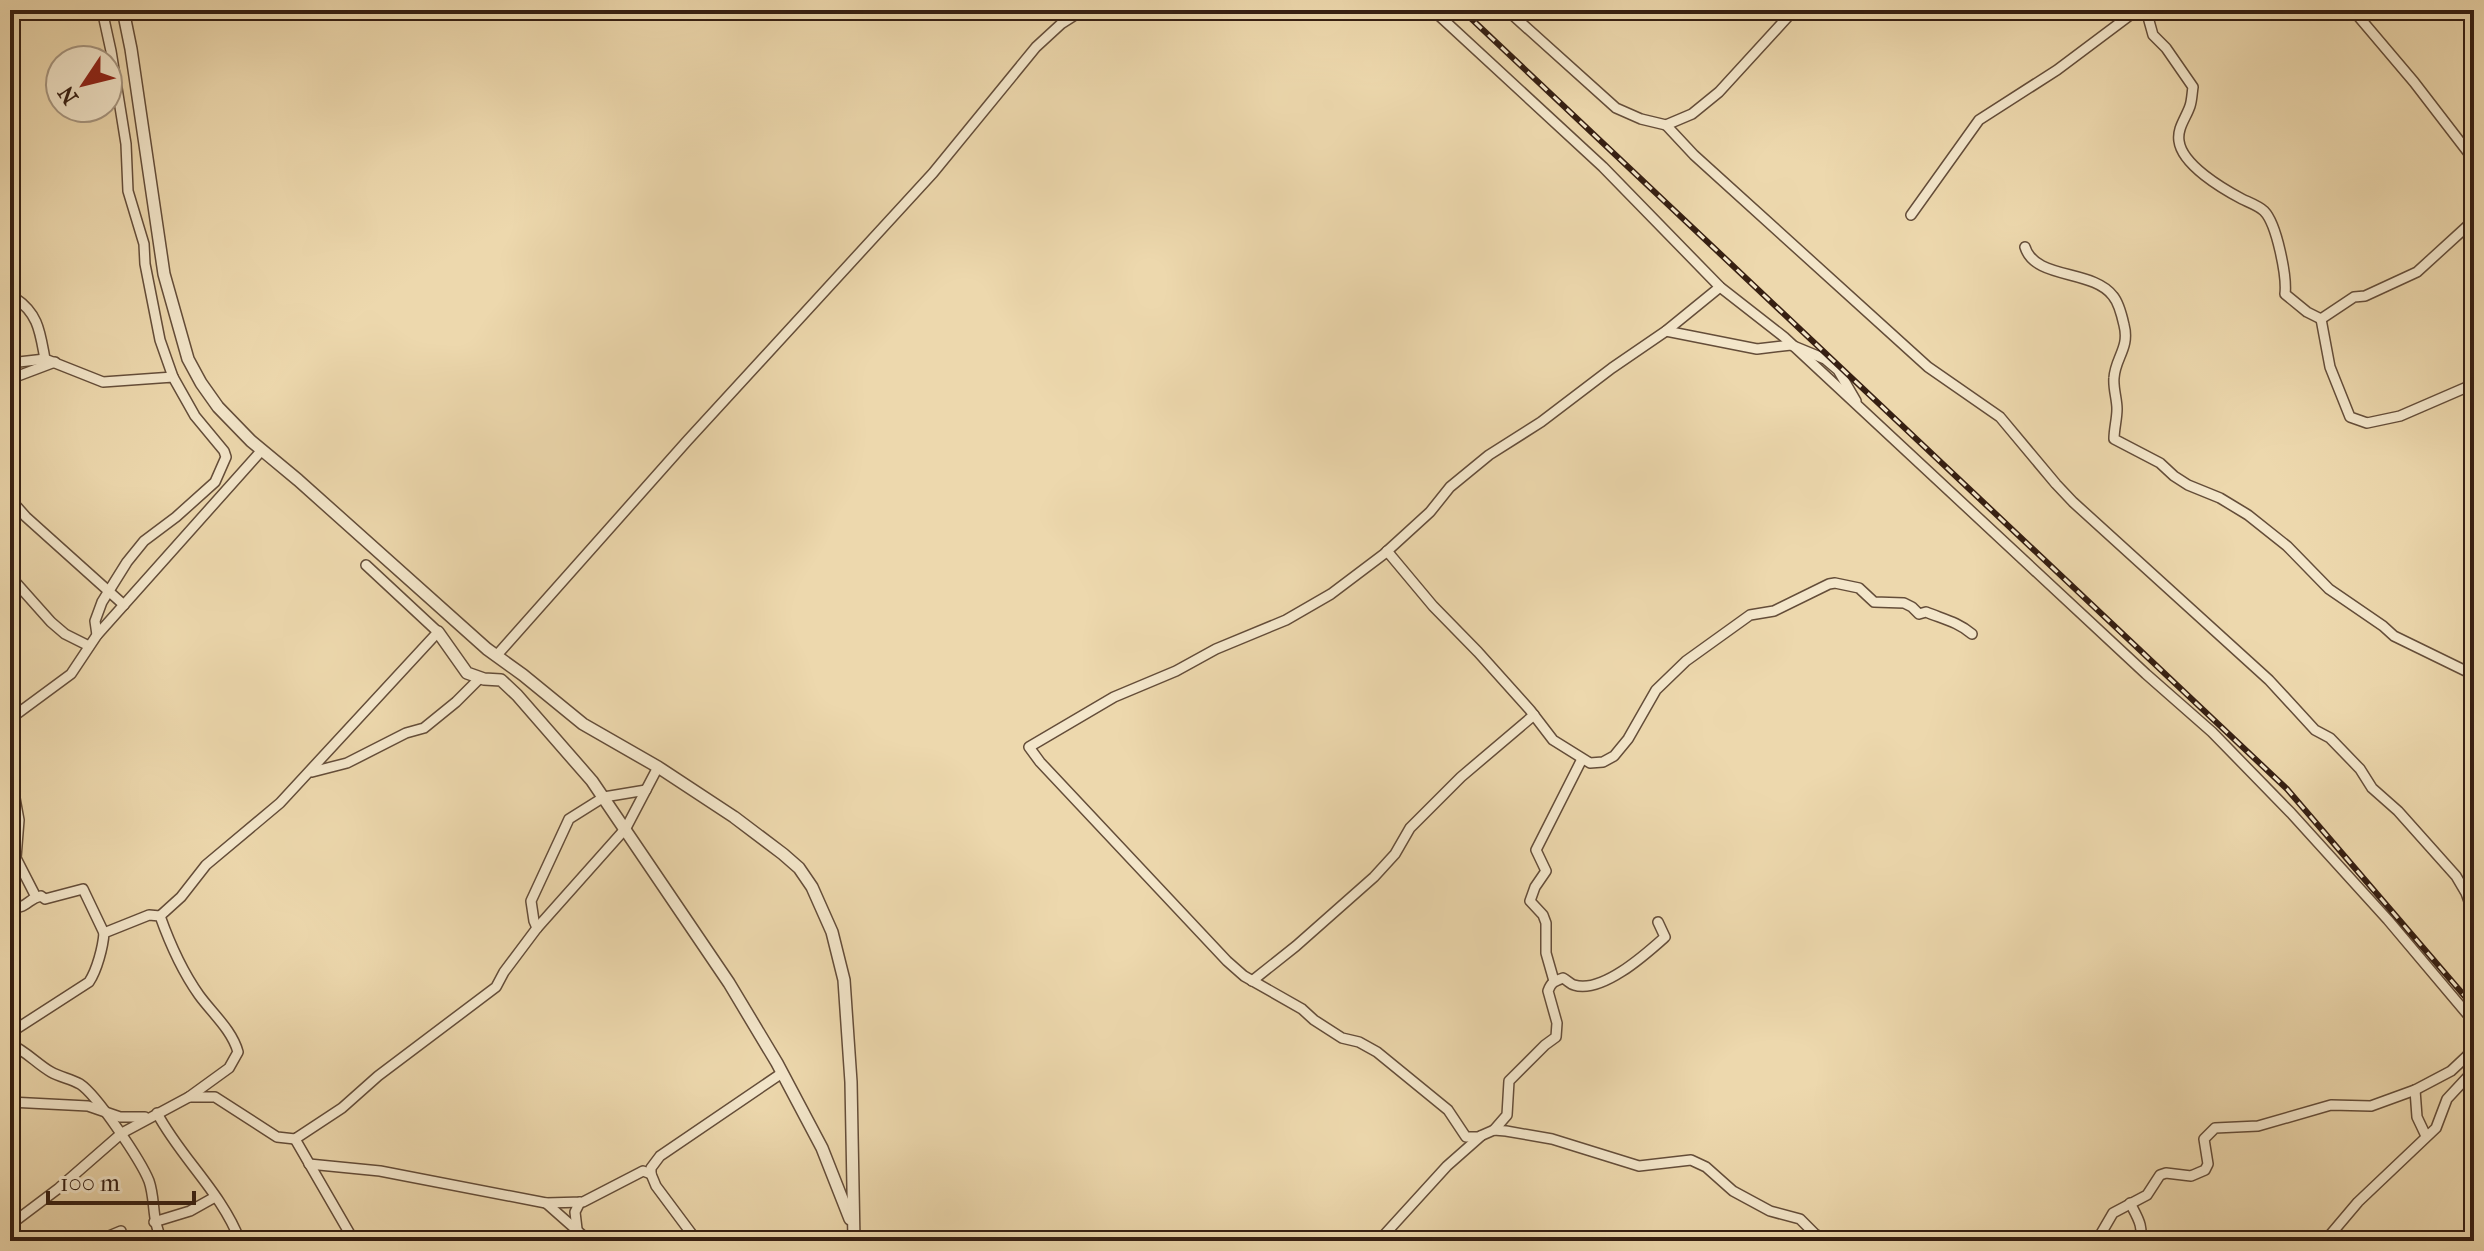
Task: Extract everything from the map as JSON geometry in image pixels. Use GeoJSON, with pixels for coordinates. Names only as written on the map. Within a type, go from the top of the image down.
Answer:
{"type":"FeatureCollection","features":[{"type":"Feature","properties":{"kind":"street"},"geometry":{"type":"LineString","coordinates":[[102,10],[109,44]]}},
{"type":"Feature","properties":{"kind":"street"},"geometry":{"type":"LineString","coordinates":[[123,10],[164,274],[188,359],[218,407],[262,450],[487,649],[583,724],[658,767],[734,817],[799,868],[812,887],[832,932],[844,980],[850,1053],[854,1241]]}},
{"type":"Feature","properties":{"kind":"street"},"geometry":{"type":"LineString","coordinates":[[497,655],[687,441],[933,173],[1036,47],[1061,24],[1083,10]]}},
{"type":"Feature","properties":{"kind":"street"},"geometry":{"type":"LineString","coordinates":[[1433,10],[1603,167],[1720,287],[1791,345],[2212,732],[2388,920],[2474,1022]]}},
{"type":"Feature","properties":{"kind":"street"},"geometry":{"type":"LineString","coordinates":[[1507,10],[1616,108],[1666,125],[1705,165],[1909,351],[2000,417],[2073,502],[2269,680],[2315,730],[2330,738],[2360,769],[2372,788],[2398,811],[2456,876],[2474,915]]}},
{"type":"Feature","properties":{"kind":"street"},"geometry":{"type":"LineString","coordinates":[[1666,125],[1692,114],[1719,92],[1794,10]]}},
{"type":"Feature","properties":{"kind":"street"},"geometry":{"type":"LineString","coordinates":[[1911,215],[1979,120],[2057,70],[2137,10]]}},
{"type":"Feature","properties":{"kind":"street"},"geometry":{"type":"LineString","coordinates":[[2146,10],[2153,35],[2193,87],[2190,105],[2180,127],[2179,143],[2193,164],[2214,182],[2264,211],[2278,240],[2287,280],[2285,294],[2321,319]]}},
{"type":"Feature","properties":{"kind":"street"},"geometry":{"type":"LineString","coordinates":[[2353,10],[2474,160]]}},
{"type":"Feature","properties":{"kind":"street"},"geometry":{"type":"LineString","coordinates":[[124,50],[131,49]]}},
{"type":"Feature","properties":{"kind":"street"},"geometry":{"type":"LineString","coordinates":[[97,635],[95,621],[102,602],[144,541],[215,482],[226,457],[195,416],[173,377],[160,340],[144,244],[128,191],[123,124]]}},
{"type":"Feature","properties":{"kind":"street"},"geometry":{"type":"LineString","coordinates":[[2321,319],[2354,297],[2365,296],[2417,272],[2474,220]]}},
{"type":"Feature","properties":{"kind":"street"},"geometry":{"type":"LineString","coordinates":[[2025,247],[2036,263],[2092,282],[2106,289],[2116,302],[2125,326],[2126,342],[2114,378],[2117,410],[2114,439],[2160,463],[2188,485],[2220,498],[2248,515],[2287,546],[2329,589],[2394,636],[2474,675]]}},
{"type":"Feature","properties":{"kind":"street"},"geometry":{"type":"LineString","coordinates":[[1720,287],[1666,331],[1541,422],[1489,455],[1450,487],[1430,512],[1387,551],[1331,594],[1286,620],[1114,697],[1029,747],[1227,961],[1252,981],[1302,1009],[1342,1038],[1359,1042],[1377,1052],[1448,1110],[1466,1137],[1472,1138],[1494,1130],[1552,1139],[1639,1166],[1691,1160],[1698,1162],[1733,1191],[1770,1211],[1800,1219],[1815,1234],[1829,1241]]}},
{"type":"Feature","properties":{"kind":"street"},"geometry":{"type":"LineString","coordinates":[[10,301],[15,298],[24,304],[39,324],[50,360]]}},
{"type":"Feature","properties":{"kind":"street"},"geometry":{"type":"LineString","coordinates":[[2321,319],[2330,367],[2350,417],[2367,423],[2400,416],[2474,384]]}},
{"type":"Feature","properties":{"kind":"street"},"geometry":{"type":"LineString","coordinates":[[1666,331],[1757,349],[1791,345]]}},
{"type":"Feature","properties":{"kind":"street"},"geometry":{"type":"LineString","coordinates":[[10,363],[50,360],[103,382],[173,377]]}},
{"type":"Feature","properties":{"kind":"street"},"geometry":{"type":"LineString","coordinates":[[10,379],[50,360]]}},
{"type":"Feature","properties":{"kind":"street"},"geometry":{"type":"LineString","coordinates":[[10,719],[71,674],[97,635],[262,450]]}},
{"type":"Feature","properties":{"kind":"street"},"geometry":{"type":"LineString","coordinates":[[10,499],[124,605]]}},
{"type":"Feature","properties":{"kind":"street"},"geometry":{"type":"LineString","coordinates":[[1387,551],[1553,740],[1590,763],[1603,762],[1614,756],[1628,739],[1656,690],[1686,661],[1747,617],[1774,611],[1829,584],[1848,584],[1859,588],[1877,603],[1904,603],[1919,614],[1926,612],[1957,622],[1972,634]]}},
{"type":"Feature","properties":{"kind":"street"},"geometry":{"type":"LineString","coordinates":[[366,565],[438,632],[467,673],[501,680],[517,695],[604,797],[729,983],[782,1073],[822,1148],[853,1227]]}},
{"type":"Feature","properties":{"kind":"street"},"geometry":{"type":"LineString","coordinates":[[10,576],[51,622],[65,634],[89,646]]}},
{"type":"Feature","properties":{"kind":"street"},"geometry":{"type":"LineString","coordinates":[[104,933],[149,915],[160,916],[181,897],[206,865],[280,803],[438,632]]}},
{"type":"Feature","properties":{"kind":"street"},"geometry":{"type":"LineString","coordinates":[[309,772],[347,763],[406,733],[424,728],[480,678]]}},
{"type":"Feature","properties":{"kind":"street"},"geometry":{"type":"LineString","coordinates":[[1252,981],[1374,877],[1395,854],[1410,828],[1453,784],[1534,715]]}},
{"type":"Feature","properties":{"kind":"street"},"geometry":{"type":"LineString","coordinates":[[1554,981],[1546,953],[1546,923],[1530,901],[1546,871],[1536,850],[1582,759]]}},
{"type":"Feature","properties":{"kind":"street"},"geometry":{"type":"LineString","coordinates":[[189,1097],[215,1097],[277,1137],[295,1139],[342,1108],[378,1076],[496,987],[537,928],[626,828],[658,767]]}},
{"type":"Feature","properties":{"kind":"street"},"geometry":{"type":"LineString","coordinates":[[10,771],[19,820],[16,858],[36,897]]}},
{"type":"Feature","properties":{"kind":"street"},"geometry":{"type":"LineString","coordinates":[[537,928],[531,901],[569,819],[604,797],[646,790]]}},
{"type":"Feature","properties":{"kind":"street"},"geometry":{"type":"LineString","coordinates":[[10,909],[27,906],[36,897],[45,899],[83,889],[104,933],[103,947],[89,982],[10,1033]]}},
{"type":"Feature","properties":{"kind":"street"},"geometry":{"type":"LineString","coordinates":[[16,1241],[10,1228],[122,1133],[189,1097],[229,1068],[238,1052],[235,1041],[181,965],[160,916]]}},
{"type":"Feature","properties":{"kind":"street"},"geometry":{"type":"LineString","coordinates":[[1494,1130],[1507,1115],[1509,1081],[1556,1037],[1557,1023],[1548,991],[1554,981],[1563,978],[1575,986],[1596,984],[1636,963],[1665,937],[1658,922]]}},
{"type":"Feature","properties":{"kind":"street"},"geometry":{"type":"LineString","coordinates":[[10,1044],[52,1073],[81,1085],[122,1133],[148,1179],[154,1222],[163,1241]]}},
{"type":"Feature","properties":{"kind":"street"},"geometry":{"type":"LineString","coordinates":[[2095,1241],[2113,1213],[2147,1195],[2163,1173],[2191,1176],[2205,1170],[2208,1164],[2204,1139],[2215,1128],[2258,1126],[2331,1105],[2368,1107],[2415,1090],[2451,1071],[2474,1045]]}},
{"type":"Feature","properties":{"kind":"street"},"geometry":{"type":"LineString","coordinates":[[2325,1241],[2358,1202],[2438,1125],[2449,1096],[2474,1070]]}},
{"type":"Feature","properties":{"kind":"street"},"geometry":{"type":"LineString","coordinates":[[697,1241],[656,1186],[651,1168],[660,1156],[782,1073]]}},
{"type":"Feature","properties":{"kind":"street"},"geometry":{"type":"LineString","coordinates":[[2415,1090],[2417,1117],[2426,1136]]}},
{"type":"Feature","properties":{"kind":"street"},"geometry":{"type":"LineString","coordinates":[[10,1102],[88,1106],[120,1117],[154,1115]]}},
{"type":"Feature","properties":{"kind":"street"},"geometry":{"type":"LineString","coordinates":[[154,1115],[215,1197],[240,1241]]}},
{"type":"Feature","properties":{"kind":"street"},"geometry":{"type":"LineString","coordinates":[[1385,1234],[1447,1166],[1483,1134]]}},
{"type":"Feature","properties":{"kind":"street"},"geometry":{"type":"LineString","coordinates":[[295,1139],[354,1241]]}},
{"type":"Feature","properties":{"kind":"street"},"geometry":{"type":"LineString","coordinates":[[309,1164],[380,1171],[546,1203],[580,1202],[643,1171],[651,1174]]}},
{"type":"Feature","properties":{"kind":"street"},"geometry":{"type":"LineString","coordinates":[[154,1222],[190,1211],[215,1197]]}},
{"type":"Feature","properties":{"kind":"street"},"geometry":{"type":"LineString","coordinates":[[578,1231],[575,1212],[580,1202]]}},
{"type":"Feature","properties":{"kind":"street"},"geometry":{"type":"LineString","coordinates":[[546,1203],[589,1241]]}},
{"type":"Feature","properties":{"kind":"street"},"geometry":{"type":"LineString","coordinates":[[2130,1203],[2141,1228],[2138,1241]]}},
{"type":"Feature","properties":{"kind":"street"},"geometry":{"type":"LineString","coordinates":[[97,1241],[121,1231]]}},
{"type":"Feature","properties":{"kind":"railway"},"geometry":{"type":"LineString","coordinates":[[1462,10],[2287,789],[2474,1007]]}}]}
